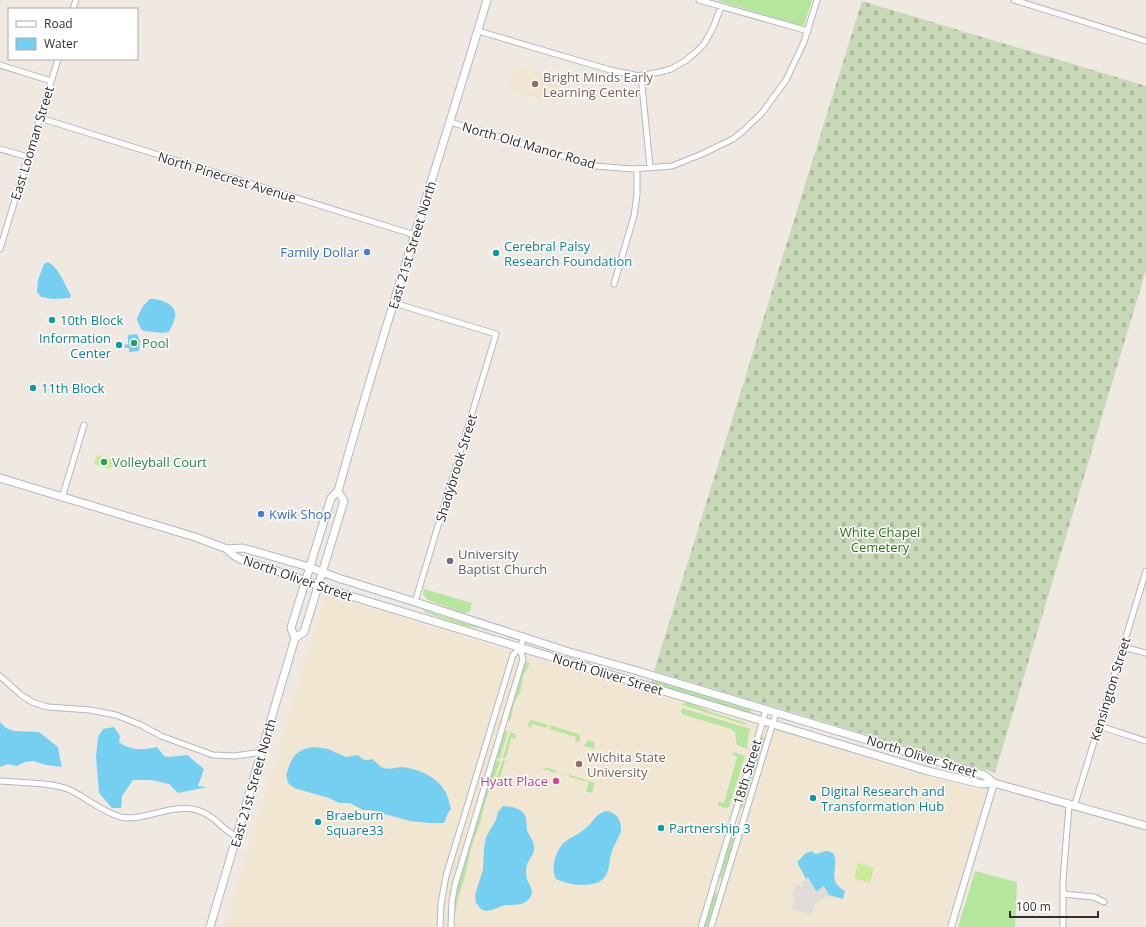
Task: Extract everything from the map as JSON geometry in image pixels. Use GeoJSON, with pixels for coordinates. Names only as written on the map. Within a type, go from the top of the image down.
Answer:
{"type":"FeatureCollection","features":[{"type":"Feature","properties":{"kind":"main road","name":"East 21st Street North"},"geometry":{"type":"LineString","coordinates":[[210,927],[295,638],[291,628],[305,580],[331,498],[338,491],[487,0]]}},
{"type":"Feature","properties":{"kind":"main road","name":"North Oliver Street"},"geometry":{"type":"LineString","coordinates":[[0,478],[165,528],[227,549],[243,548],[309,567],[566,651],[984,775],[994,783]]}},
{"type":"Feature","properties":{"kind":"main road","name":"East 21st Street North"},"geometry":{"type":"LineString","coordinates":[[295,638],[304,632],[344,501],[338,491]]}},
{"type":"Feature","properties":{"kind":"main road","name":"North Oliver Street"},"geometry":{"type":"LineString","coordinates":[[227,549],[240,559],[334,591],[762,721],[928,771],[981,784],[994,783],[1146,826]]}},
{"type":"Feature","properties":{"kind":"street"},"geometry":{"type":"LineString","coordinates":[[699,0],[808,31]]}},
{"type":"Feature","properties":{"kind":"street","name":"North Old Manor Road"},"geometry":{"type":"LineString","coordinates":[[450,122],[595,166],[637,169],[672,166],[733,139],[762,113],[786,80],[804,42],[817,0]]}},
{"type":"Feature","properties":{"kind":"street"},"geometry":{"type":"LineString","coordinates":[[1014,0],[1146,41]]}},
{"type":"Feature","properties":{"kind":"street"},"geometry":{"type":"LineString","coordinates":[[478,30],[610,70],[641,75],[671,69],[685,62],[704,44],[713,28],[721,7]]}},
{"type":"Feature","properties":{"kind":"street","name":"East Looman Street"},"geometry":{"type":"LineString","coordinates":[[0,249],[58,60]]}},
{"type":"Feature","properties":{"kind":"street"},"geometry":{"type":"LineString","coordinates":[[0,65],[51,81]]}},
{"type":"Feature","properties":{"kind":"street"},"geometry":{"type":"LineString","coordinates":[[641,75],[650,167]]}},
{"type":"Feature","properties":{"kind":"street","name":"North Pinecrest Avenue"},"geometry":{"type":"LineString","coordinates":[[40,118],[415,236]]}},
{"type":"Feature","properties":{"kind":"street"},"geometry":{"type":"LineString","coordinates":[[0,149],[28,157]]}},
{"type":"Feature","properties":{"kind":"street"},"geometry":{"type":"LineString","coordinates":[[614,284],[634,216],[637,194],[637,169]]}},
{"type":"Feature","properties":{"kind":"street","name":"Shadybrook Street"},"geometry":{"type":"LineString","coordinates":[[394,303],[496,334],[415,602]]}},
{"type":"Feature","properties":{"kind":"street"},"geometry":{"type":"LineString","coordinates":[[62,498],[84,425]]}},
{"type":"Feature","properties":{"kind":"street","name":"Kensington Street"},"geometry":{"type":"LineString","coordinates":[[1062,927],[1063,894],[1072,806],[1099,726],[1146,571]]}},
{"type":"Feature","properties":{"kind":"street"},"geometry":{"type":"LineString","coordinates":[[440,927],[441,904],[446,876],[513,655],[520,648],[524,637]]}},
{"type":"Feature","properties":{"kind":"street"},"geometry":{"type":"LineString","coordinates":[[1123,647],[1146,653]]}},
{"type":"Feature","properties":{"kind":"street"},"geometry":{"type":"LineString","coordinates":[[451,927],[452,901],[455,885],[523,659],[520,648]]}},
{"type":"Feature","properties":{"kind":"street"},"geometry":{"type":"LineString","coordinates":[[0,676],[20,695],[34,703],[48,707],[90,710],[116,715],[141,725],[162,736],[213,755],[230,756],[262,752]]}},
{"type":"Feature","properties":{"kind":"street","name":"18th Street"},"geometry":{"type":"LineString","coordinates":[[701,927],[766,710]]}},
{"type":"Feature","properties":{"kind":"street","name":"18th Street"},"geometry":{"type":"LineString","coordinates":[[712,927],[776,713]]}},
{"type":"Feature","properties":{"kind":"street"},"geometry":{"type":"LineString","coordinates":[[1099,726],[1146,740]]}},
{"type":"Feature","properties":{"kind":"street"},"geometry":{"type":"LineString","coordinates":[[0,781],[53,785],[69,790],[107,812],[123,817],[138,817],[162,811],[180,809],[196,810],[212,816],[229,833],[237,837]]}},
{"type":"Feature","properties":{"kind":"street"},"geometry":{"type":"LineString","coordinates":[[952,927],[994,783]]}},
{"type":"Feature","properties":{"kind":"street"},"geometry":{"type":"LineString","coordinates":[[1063,894],[1094,897],[1104,902]]}},
{"type":"Feature","properties":{"kind":"shaded area","name":"Bright Minds Early Learning Center"},"geometry":{"type":"Polygon","coordinates":[[[515,65],[563,79],[555,104],[508,90],[515,65]]]}},
{"type":"Feature","properties":{"kind":"shaded area","name":"Wichita State University"},"geometry":{"type":"Polygon","coordinates":[[[325,596],[392,614],[491,646],[575,670],[589,672],[849,752],[918,775],[946,781],[986,793],[945,927],[225,927],[325,596]]]}},
{"type":"Feature","properties":{"kind":"shaded area"},"geometry":{"type":"Polygon","coordinates":[[[808,877],[816,890],[824,885],[829,895],[815,904],[812,915],[792,909],[796,898],[792,896],[795,885],[804,887],[801,882],[808,877]]]}},
{"type":"Feature","properties":{"kind":"green space"},"geometry":{"type":"Polygon","coordinates":[[[716,0],[812,0],[804,25],[800,26],[716,0]]]}},
{"type":"Feature","properties":{"kind":"green space","name":"White Chapel Cemetery"},"geometry":{"type":"Polygon","coordinates":[[[862,1],[1146,86],[1146,270],[995,773],[654,671],[862,1]]]}},
{"type":"Feature","properties":{"kind":"green space","name":"Volleyball Court"},"geometry":{"type":"Polygon","coordinates":[[[97,455],[114,460],[111,469],[94,464],[97,455]]]}},
{"type":"Feature","properties":{"kind":"green space"},"geometry":{"type":"Polygon","coordinates":[[[424,589],[472,603],[470,611],[463,613],[428,600],[423,594],[424,589]]]}},
{"type":"Feature","properties":{"kind":"green space"},"geometry":{"type":"Polygon","coordinates":[[[424,610],[510,637],[479,628],[464,626],[424,612],[424,610]]]}},
{"type":"Feature","properties":{"kind":"green space"},"geometry":{"type":"Polygon","coordinates":[[[525,662],[530,663],[523,676],[520,693],[514,703],[510,722],[508,718],[525,662]]]}},
{"type":"Feature","properties":{"kind":"green space"},"geometry":{"type":"Polygon","coordinates":[[[652,679],[751,710],[750,713],[651,683],[652,679]]]}},
{"type":"Feature","properties":{"kind":"green space"},"geometry":{"type":"Polygon","coordinates":[[[688,702],[711,712],[746,723],[746,725],[682,705],[688,702]]]}},
{"type":"Feature","properties":{"kind":"green space"},"geometry":{"type":"Polygon","coordinates":[[[682,708],[750,729],[747,749],[737,745],[736,733],[731,729],[682,714],[682,708]]]}},
{"type":"Feature","properties":{"kind":"green space"},"geometry":{"type":"Polygon","coordinates":[[[531,720],[548,725],[547,728],[532,724],[529,728],[528,723],[531,720]]]}},
{"type":"Feature","properties":{"kind":"green space"},"geometry":{"type":"Polygon","coordinates":[[[550,725],[578,734],[580,736],[580,740],[575,742],[576,737],[549,729],[550,725]]]}},
{"type":"Feature","properties":{"kind":"green space"},"geometry":{"type":"Polygon","coordinates":[[[508,731],[500,759],[497,757],[500,745],[502,744],[501,742],[504,732],[508,731]]]}},
{"type":"Feature","properties":{"kind":"green space"},"geometry":{"type":"Polygon","coordinates":[[[510,732],[515,734],[516,738],[511,738],[510,745],[508,745],[509,747],[506,758],[503,758],[510,732]]]}},
{"type":"Feature","properties":{"kind":"green space"},"geometry":{"type":"Polygon","coordinates":[[[763,736],[764,739],[743,808],[740,807],[740,804],[760,737],[763,736]]]}},
{"type":"Feature","properties":{"kind":"green space"},"geometry":{"type":"Polygon","coordinates":[[[588,740],[594,742],[594,749],[584,746],[588,740]]]}},
{"type":"Feature","properties":{"kind":"green space"},"geometry":{"type":"Polygon","coordinates":[[[734,752],[745,756],[729,807],[727,808],[719,806],[718,803],[724,803],[737,757],[733,755],[734,752]]]}},
{"type":"Feature","properties":{"kind":"green space"},"geometry":{"type":"Polygon","coordinates":[[[496,760],[500,762],[493,781],[490,778],[496,760]]]}},
{"type":"Feature","properties":{"kind":"green space"},"geometry":{"type":"Polygon","coordinates":[[[503,760],[505,760],[500,778],[504,780],[502,782],[495,782],[503,760]]]}},
{"type":"Feature","properties":{"kind":"green space"},"geometry":{"type":"Polygon","coordinates":[[[548,768],[595,783],[592,793],[586,791],[589,782],[569,777],[569,775],[556,771],[556,773],[542,769],[548,768]]]}},
{"type":"Feature","properties":{"kind":"green space"},"geometry":{"type":"Polygon","coordinates":[[[490,788],[480,824],[471,848],[455,913],[455,898],[460,877],[474,837],[473,836],[487,789],[490,788]]]}},
{"type":"Feature","properties":{"kind":"green space"},"geometry":{"type":"Polygon","coordinates":[[[736,824],[739,828],[725,874],[721,879],[719,874],[734,826],[736,824]]]}},
{"type":"Feature","properties":{"kind":"green space"},"geometry":{"type":"Polygon","coordinates":[[[858,863],[874,868],[870,883],[854,878],[858,863]]]}},
{"type":"Feature","properties":{"kind":"green space"},"geometry":{"type":"Polygon","coordinates":[[[975,871],[1017,882],[1015,927],[958,927],[975,871]]]}},
{"type":"Feature","properties":{"kind":"green space"},"geometry":{"type":"Polygon","coordinates":[[[715,892],[717,894],[718,893],[717,899],[709,927],[703,927],[712,897],[715,892]]]}},
{"type":"Feature","properties":{"kind":"water"},"geometry":{"type":"Polygon","coordinates":[[[48,262],[59,273],[71,295],[70,298],[52,299],[41,297],[37,292],[38,280],[44,264],[48,262]]]}},
{"type":"Feature","properties":{"kind":"water"},"geometry":{"type":"Polygon","coordinates":[[[150,299],[163,301],[174,309],[175,317],[169,332],[163,333],[144,331],[141,329],[137,318],[143,306],[150,299]]]}},
{"type":"Feature","properties":{"kind":"water","name":"Pool"},"geometry":{"type":"Polygon","coordinates":[[[137,334],[140,341],[139,351],[129,352],[129,348],[125,348],[124,345],[128,344],[128,335],[137,334]]]}},
{"type":"Feature","properties":{"kind":"water"},"geometry":{"type":"Polygon","coordinates":[[[0,722],[6,728],[14,731],[39,732],[58,747],[62,767],[46,765],[33,761],[25,762],[17,766],[8,764],[0,767],[0,722]]]}},
{"type":"Feature","properties":{"kind":"water"},"geometry":{"type":"Polygon","coordinates":[[[114,727],[120,736],[119,742],[128,747],[147,749],[157,747],[164,756],[169,757],[187,755],[204,769],[198,786],[207,787],[178,793],[169,784],[151,780],[133,780],[122,796],[121,808],[112,808],[99,793],[96,757],[98,737],[103,729],[114,727]]]}},
{"type":"Feature","properties":{"kind":"water"},"geometry":{"type":"Polygon","coordinates":[[[315,747],[328,749],[346,757],[358,755],[364,760],[372,759],[381,767],[386,769],[403,767],[427,774],[442,786],[447,795],[451,809],[444,823],[410,821],[370,810],[363,810],[350,803],[339,803],[329,798],[294,788],[289,784],[286,776],[292,759],[298,752],[315,747]]]}},
{"type":"Feature","properties":{"kind":"water"},"geometry":{"type":"Polygon","coordinates":[[[503,806],[513,807],[520,810],[526,818],[527,830],[534,847],[526,870],[526,877],[532,890],[532,894],[528,900],[521,904],[502,906],[485,911],[476,903],[475,895],[483,870],[486,837],[496,820],[498,812],[503,806]]]}},
{"type":"Feature","properties":{"kind":"water"},"geometry":{"type":"Polygon","coordinates":[[[606,811],[613,813],[618,817],[621,831],[613,848],[604,878],[594,884],[588,885],[567,883],[556,879],[554,875],[554,864],[559,848],[566,841],[585,829],[599,814],[606,811]]]}},
{"type":"Feature","properties":{"kind":"water"},"geometry":{"type":"Polygon","coordinates":[[[812,851],[815,854],[826,851],[834,854],[834,879],[839,887],[845,891],[843,899],[829,895],[824,886],[816,891],[808,877],[806,879],[797,862],[806,853],[812,851]]]}},
{"type":"Feature","properties":{"kind":"place","name":"Bright Minds Early Learning Center"},"geometry":{"type":"Point","coordinates":[535,84]}},
{"type":"Feature","properties":{"kind":"place","name":"Family Dollar"},"geometry":{"type":"Point","coordinates":[367,252]}},
{"type":"Feature","properties":{"kind":"place","name":"Cerebral Palsy Research Foundation"},"geometry":{"type":"Point","coordinates":[496,253]}},
{"type":"Feature","properties":{"kind":"place","name":"10th Block"},"geometry":{"type":"Point","coordinates":[52,320]}},
{"type":"Feature","properties":{"kind":"place","name":"Pool"},"geometry":{"type":"Point","coordinates":[134,343]}},
{"type":"Feature","properties":{"kind":"place","name":"Information Center"},"geometry":{"type":"Point","coordinates":[119,345]}},
{"type":"Feature","properties":{"kind":"place","name":"11th Block"},"geometry":{"type":"Point","coordinates":[33,388]}},
{"type":"Feature","properties":{"kind":"place","name":"Volleyball Court"},"geometry":{"type":"Point","coordinates":[104,462]}},
{"type":"Feature","properties":{"kind":"place","name":"Kwik Shop"},"geometry":{"type":"Point","coordinates":[261,514]}},
{"type":"Feature","properties":{"kind":"place","name":"University Baptist Church"},"geometry":{"type":"Point","coordinates":[450,561]}},
{"type":"Feature","properties":{"kind":"place","name":"Wichita State University"},"geometry":{"type":"Point","coordinates":[579,764]}},
{"type":"Feature","properties":{"kind":"place","name":"Hyatt Place"},"geometry":{"type":"Point","coordinates":[556,781]}},
{"type":"Feature","properties":{"kind":"place","name":"Digital Research and Transformation Hub"},"geometry":{"type":"Point","coordinates":[813,798]}},
{"type":"Feature","properties":{"kind":"place","name":"Braeburn Square33"},"geometry":{"type":"Point","coordinates":[318,822]}},
{"type":"Feature","properties":{"kind":"place","name":"Partnership 3"},"geometry":{"type":"Point","coordinates":[661,828]}}]}
